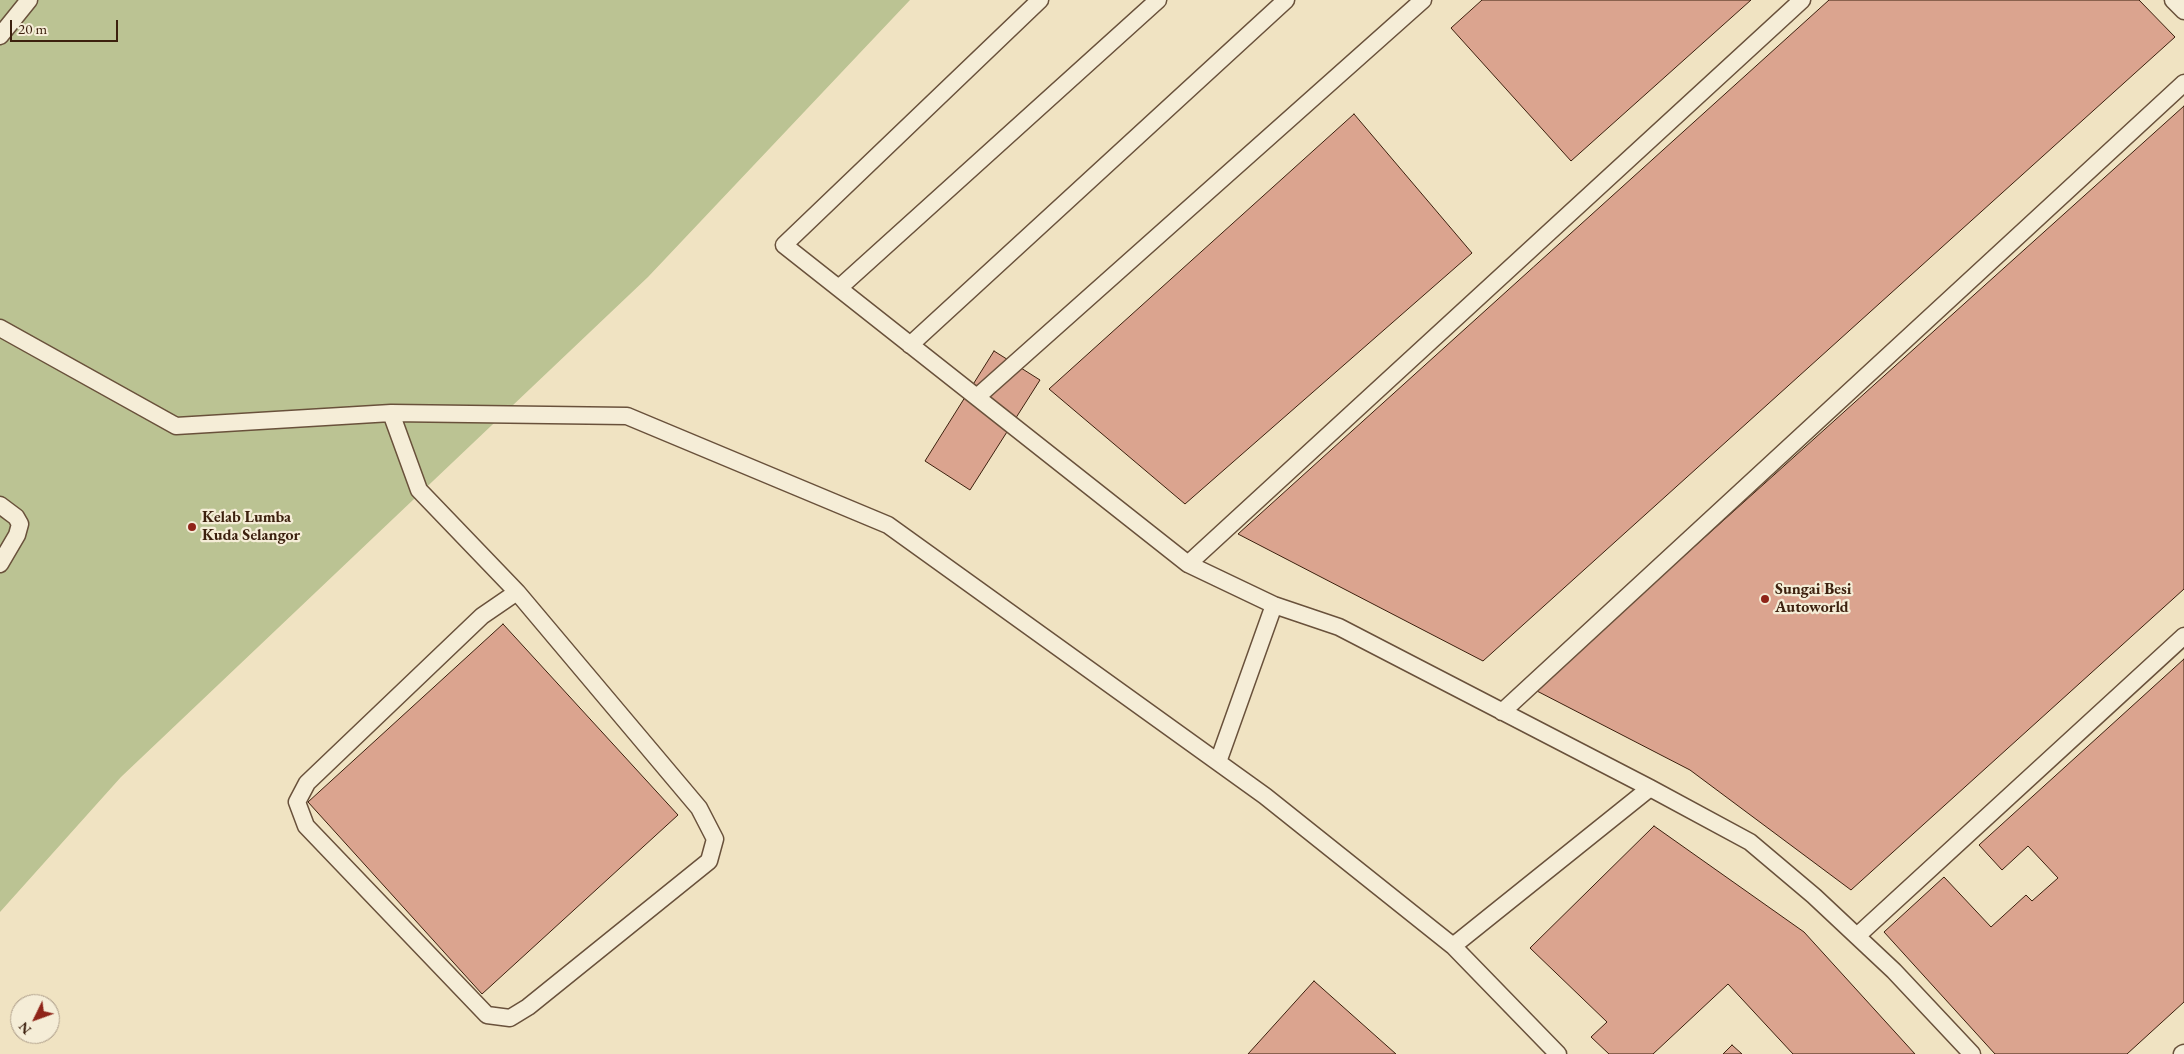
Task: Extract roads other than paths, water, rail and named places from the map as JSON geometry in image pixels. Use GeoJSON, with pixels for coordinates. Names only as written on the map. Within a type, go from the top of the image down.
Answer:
{"type":"FeatureCollection","features":[{"type":"Feature","properties":{"kind":"lane"},"geometry":{"type":"LineString","coordinates":[[0,36],[29,0]]}},
{"type":"Feature","properties":{"kind":"lane"},"geometry":{"type":"LineString","coordinates":[[1040,0],[784,245],[1188,564],[1274,605],[1340,627],[1750,842],[1814,896],[1894,971],[1972,1054]]}},
{"type":"Feature","properties":{"kind":"lane"},"geometry":{"type":"LineString","coordinates":[[839,288],[1158,0]]}},
{"type":"Feature","properties":{"kind":"lane"},"geometry":{"type":"LineString","coordinates":[[910,345],[1286,0]]}},
{"type":"Feature","properties":{"kind":"lane"},"geometry":{"type":"LineString","coordinates":[[977,397],[1422,0]]}},
{"type":"Feature","properties":{"kind":"lane"},"geometry":{"type":"LineString","coordinates":[[1188,564],[1802,0]]}},
{"type":"Feature","properties":{"kind":"lane"},"geometry":{"type":"LineString","coordinates":[[2173,0],[2184,11]]}},
{"type":"Feature","properties":{"kind":"lane"},"geometry":{"type":"LineString","coordinates":[[1502,712],[2184,82]]}},
{"type":"Feature","properties":{"kind":"lane"},"geometry":{"type":"LineString","coordinates":[[0,328],[176,426],[391,413],[628,416],[888,525],[1265,796],[1453,946],[1558,1054]]}},
{"type":"Feature","properties":{"kind":"lane"},"geometry":{"type":"LineString","coordinates":[[391,413],[418,490],[517,592],[699,808],[715,840],[709,861],[528,1007],[510,1018],[487,1015],[306,826],[298,802],[307,783],[482,616],[517,592]]}},
{"type":"Feature","properties":{"kind":"lane"},"geometry":{"type":"LineString","coordinates":[[0,505],[16,517],[20,524],[17,535],[0,564]]}},
{"type":"Feature","properties":{"kind":"lane"},"geometry":{"type":"LineString","coordinates":[[1218,762],[1274,605]]}},
{"type":"Feature","properties":{"kind":"lane"},"geometry":{"type":"LineString","coordinates":[[1856,936],[2184,636]]}},
{"type":"Feature","properties":{"kind":"lane"},"geometry":{"type":"LineString","coordinates":[[1453,946],[1650,788]]}},
{"type":"Feature","properties":{"kind":"place","name":"Kelab Lumba Kuda Selangor"},"geometry":{"type":"Point","coordinates":[192,527]}},
{"type":"Feature","properties":{"kind":"place","name":"Sungai Besi Autoworld"},"geometry":{"type":"Point","coordinates":[1765,599]}}]}
